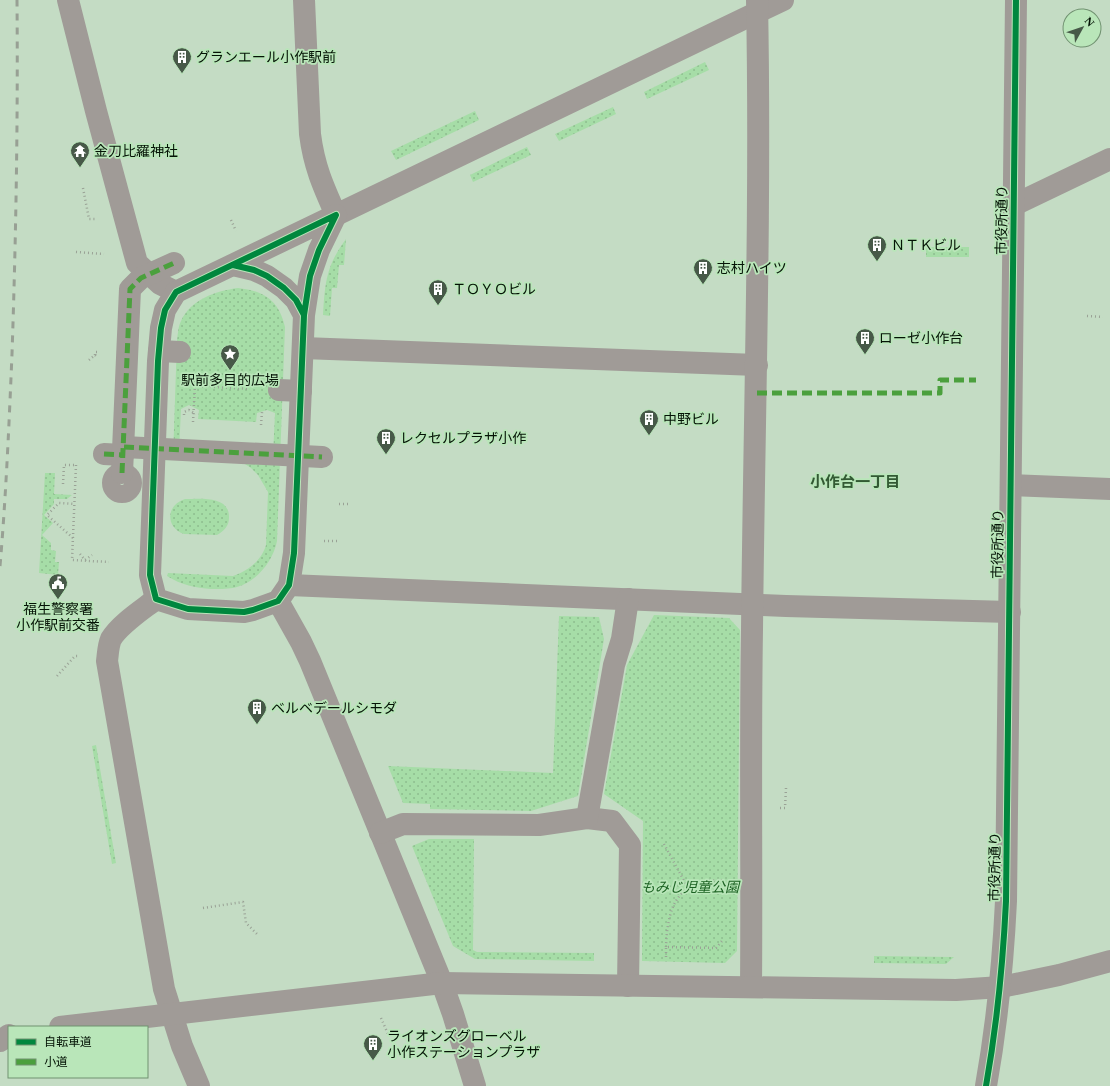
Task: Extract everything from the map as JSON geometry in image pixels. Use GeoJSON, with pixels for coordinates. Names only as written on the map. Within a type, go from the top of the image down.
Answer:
{"type":"FeatureCollection","features":[{"type":"Feature","properties":{"kind":"street"},"geometry":{"type":"LineString","coordinates":[[68,0],[137,263],[160,284],[176,292]]}},
{"type":"Feature","properties":{"kind":"street"},"geometry":{"type":"LineString","coordinates":[[304,0],[312,154],[317,172],[336,214],[319,250],[310,276],[304,315],[294,553],[283,593],[301,642],[442,983],[475,1086]]}},
{"type":"Feature","properties":{"kind":"street"},"geometry":{"type":"LineString","coordinates":[[156,599],[150,575],[169,351],[161,328],[165,310],[176,292],[757,6],[783,0]]}},
{"type":"Feature","properties":{"kind":"street","name":"市役所通り"},"geometry":{"type":"LineString","coordinates":[[986,1086],[1001,987],[1006,900],[1016,0]]}},
{"type":"Feature","properties":{"kind":"street"},"geometry":{"type":"LineString","coordinates":[[751,987],[752,604],[757,365],[757,6]]}},
{"type":"Feature","properties":{"kind":"street"},"geometry":{"type":"LineString","coordinates":[[1014,205],[1110,159]]}},
{"type":"Feature","properties":{"kind":"street"},"geometry":{"type":"LineString","coordinates":[[174,263],[141,278],[130,290],[118,457],[322,457]]}},
{"type":"Feature","properties":{"kind":"street"},"geometry":{"type":"LineString","coordinates":[[233,265],[254,270],[268,276],[284,288],[296,300],[304,315]]}},
{"type":"Feature","properties":{"kind":"street"},"geometry":{"type":"LineString","coordinates":[[303,348],[757,365]]}},
{"type":"Feature","properties":{"kind":"street"},"geometry":{"type":"LineString","coordinates":[[279,390],[301,391]]}},
{"type":"Feature","properties":{"kind":"street"},"geometry":{"type":"LineString","coordinates":[[1011,485],[1110,489]]}},
{"type":"Feature","properties":{"kind":"street"},"geometry":{"type":"LineString","coordinates":[[156,599],[188,608],[244,612],[283,593],[628,599],[786,606],[1010,612]]}},
{"type":"Feature","properties":{"kind":"street"},"geometry":{"type":"LineString","coordinates":[[156,599],[117,631],[111,640],[107,661],[164,989],[182,1046],[199,1086]]}},
{"type":"Feature","properties":{"kind":"street"},"geometry":{"type":"LineString","coordinates":[[587,818],[614,665],[622,639],[628,599]]}},
{"type":"Feature","properties":{"kind":"street"},"geometry":{"type":"LineString","coordinates":[[380,833],[403,824],[539,825],[587,818],[612,821],[630,845],[628,986]]}},
{"type":"Feature","properties":{"kind":"street"},"geometry":{"type":"LineString","coordinates":[[69,1026],[442,983],[956,990],[1001,987],[1059,975],[1110,961]]}},
{"type":"Feature","properties":{"kind":"path"},"geometry":{"type":"LineString","coordinates":[[83,188],[89,219]]}},
{"type":"Feature","properties":{"kind":"path"},"geometry":{"type":"LineString","coordinates":[[231,220],[237,233],[235,234]]}},
{"type":"Feature","properties":{"kind":"path"},"geometry":{"type":"LineString","coordinates":[[76,252],[106,254]]}},
{"type":"Feature","properties":{"kind":"path"},"geometry":{"type":"LineString","coordinates":[[1087,316],[1103,317]]}},
{"type":"Feature","properties":{"kind":"path"},"geometry":{"type":"LineString","coordinates":[[169,351],[196,353],[194,415],[194,413],[189,410],[184,412],[184,414]]}},
{"type":"Feature","properties":{"kind":"path"},"geometry":{"type":"LineString","coordinates":[[89,360],[95,355],[98,358]]}},
{"type":"Feature","properties":{"kind":"path"},"geometry":{"type":"LineString","coordinates":[[195,386],[279,390]]}},
{"type":"Feature","properties":{"kind":"path"},"geometry":{"type":"LineString","coordinates":[[76,465],[72,560],[109,562]]}},
{"type":"Feature","properties":{"kind":"path"},"geometry":{"type":"LineString","coordinates":[[73,538],[47,515],[59,503],[75,504]]}},
{"type":"Feature","properties":{"kind":"path"},"geometry":{"type":"LineString","coordinates":[[339,504],[351,504]]}},
{"type":"Feature","properties":{"kind":"path"},"geometry":{"type":"LineString","coordinates":[[80,554],[85,560]]}},
{"type":"Feature","properties":{"kind":"path"},"geometry":{"type":"LineString","coordinates":[[85,560],[92,555]]}},
{"type":"Feature","properties":{"kind":"path"},"geometry":{"type":"LineString","coordinates":[[57,676],[75,656],[81,656]]}},
{"type":"Feature","properties":{"kind":"path"},"geometry":{"type":"LineString","coordinates":[[664,844],[688,888]]}},
{"type":"Feature","properties":{"kind":"path"},"geometry":{"type":"LineString","coordinates":[[724,874],[724,888]]}},
{"type":"Feature","properties":{"kind":"path"},"geometry":{"type":"LineString","coordinates":[[666,962],[666,929],[670,913],[676,899],[688,888],[701,882],[724,880]]}},
{"type":"Feature","properties":{"kind":"path"},"geometry":{"type":"LineString","coordinates":[[203,908],[243,902],[246,923],[257,934]]}},
{"type":"Feature","properties":{"kind":"path"},"geometry":{"type":"LineString","coordinates":[[666,947],[716,948],[723,940]]}},
{"type":"Feature","properties":{"kind":"green space"},"geometry":{"type":"Polygon","coordinates":[[[705,62],[709,70],[647,99],[644,92],[705,62]]]}},
{"type":"Feature","properties":{"kind":"green space"},"geometry":{"type":"Polygon","coordinates":[[[613,107],[616,114],[559,141],[555,134],[613,107]]]}},
{"type":"Feature","properties":{"kind":"green space"},"geometry":{"type":"Polygon","coordinates":[[[475,111],[479,120],[396,160],[391,151],[475,111]]]}},
{"type":"Feature","properties":{"kind":"green space"},"geometry":{"type":"Polygon","coordinates":[[[527,147],[531,155],[473,182],[470,175],[527,147]]]}},
{"type":"Feature","properties":{"kind":"green space"},"geometry":{"type":"Polygon","coordinates":[[[346,239],[344,265],[339,265],[337,288],[332,288],[330,316],[323,315],[326,284],[330,266],[346,239]]]}},
{"type":"Feature","properties":{"kind":"green space"},"geometry":{"type":"Polygon","coordinates":[[[926,247],[969,247],[969,257],[926,257],[926,247]]]}},
{"type":"Feature","properties":{"kind":"green space","name":"駅前多目的広場"},"geometry":{"type":"Polygon","coordinates":[[[238,288],[248,289],[269,299],[279,310],[285,327],[277,541],[272,557],[262,571],[249,582],[241,586],[225,589],[194,587],[172,579],[167,576],[168,573],[233,576],[254,564],[258,560],[266,545],[268,492],[258,475],[251,468],[242,462],[173,458],[177,340],[180,323],[185,313],[205,297],[221,291],[238,288]],[[189,405],[181,409],[179,452],[273,456],[275,413],[267,410],[257,413],[256,422],[198,419],[199,410],[189,405]]]}},
{"type":"Feature","properties":{"kind":"green space"},"geometry":{"type":"Polygon","coordinates":[[[45,473],[55,473],[54,494],[72,495],[67,499],[54,499],[54,504],[44,515],[53,523],[42,535],[51,543],[51,550],[56,551],[55,562],[59,562],[58,575],[39,573],[45,473]]]}},
{"type":"Feature","properties":{"kind":"green space"},"geometry":{"type":"Polygon","coordinates":[[[185,499],[213,500],[225,505],[229,518],[226,528],[217,535],[184,534],[178,531],[173,526],[171,521],[171,511],[174,506],[185,499]]]}},
{"type":"Feature","properties":{"kind":"green space","name":"もみじ児童公園"},"geometry":{"type":"Polygon","coordinates":[[[654,615],[729,618],[740,630],[737,951],[725,963],[642,961],[643,821],[604,794],[627,665],[654,615]]]}},
{"type":"Feature","properties":{"kind":"green space"},"geometry":{"type":"Polygon","coordinates":[[[559,616],[599,617],[604,639],[578,796],[531,811],[430,809],[430,804],[403,803],[388,766],[553,773],[559,616]]]}},
{"type":"Feature","properties":{"kind":"green space"},"geometry":{"type":"Polygon","coordinates":[[[96,745],[116,863],[112,864],[92,746],[96,745]]]}},
{"type":"Feature","properties":{"kind":"green space"},"geometry":{"type":"Polygon","coordinates":[[[429,839],[474,839],[473,950],[477,952],[594,953],[594,961],[475,959],[453,946],[412,846],[429,839]]]}},
{"type":"Feature","properties":{"kind":"green space"},"geometry":{"type":"Polygon","coordinates":[[[874,956],[954,957],[946,964],[874,963],[874,956]]]}},
{"type":"Feature","properties":{"kind":"railway"},"geometry":{"type":"LineString","coordinates":[[0,566],[12,354],[16,221],[17,0]]}},
{"type":"Feature","properties":{"kind":"marked path"},"geometry":{"type":"LineString","coordinates":[[122,473],[130,289],[141,278],[174,263]]}},
{"type":"Feature","properties":{"kind":"marked path"},"geometry":{"type":"LineString","coordinates":[[757,393],[940,393],[940,380],[976,380]]}},
{"type":"Feature","properties":{"kind":"marked path"},"geometry":{"type":"LineString","coordinates":[[124,447],[322,457]]}},
{"type":"Feature","properties":{"kind":"marked path"},"geometry":{"type":"LineString","coordinates":[[104,454],[123,455]]}},
{"type":"Feature","properties":{"kind":"cycle path"},"geometry":{"type":"LineString","coordinates":[[986,1086],[999,994],[1006,901],[1016,0]]}},
{"type":"Feature","properties":{"kind":"cycle path"},"geometry":{"type":"LineString","coordinates":[[233,265],[254,270],[267,276],[284,288],[296,300],[304,315],[294,553],[289,585],[278,601],[244,612],[188,609],[156,599],[150,575],[158,361],[161,328],[165,310],[176,292],[336,215],[319,250],[310,276],[304,315]]}},
{"type":"Feature","properties":{"kind":"place","name":"グランエール小作駅前"},"geometry":{"type":"Point","coordinates":[182,74]}},
{"type":"Feature","properties":{"kind":"place","name":"金刀比羅神社"},"geometry":{"type":"Point","coordinates":[80,168]}},
{"type":"Feature","properties":{"kind":"place","name":"ＮＴＫビル"},"geometry":{"type":"Point","coordinates":[877,262]}},
{"type":"Feature","properties":{"kind":"place","name":"志村ハイツ"},"geometry":{"type":"Point","coordinates":[703,285]}},
{"type":"Feature","properties":{"kind":"place","name":"ＴＯＹＯビル"},"geometry":{"type":"Point","coordinates":[438,306]}},
{"type":"Feature","properties":{"kind":"place","name":"ローゼ小作台"},"geometry":{"type":"Point","coordinates":[865,355]}},
{"type":"Feature","properties":{"kind":"place","name":"駅前多目的広場"},"geometry":{"type":"Point","coordinates":[230,371]}},
{"type":"Feature","properties":{"kind":"place","name":"中野ビル"},"geometry":{"type":"Point","coordinates":[649,436]}},
{"type":"Feature","properties":{"kind":"place","name":"レクセルプラザ小作"},"geometry":{"type":"Point","coordinates":[386,455]}},
{"type":"Feature","properties":{"kind":"place","name":"福生警察署 小作駅前交番"},"geometry":{"type":"Point","coordinates":[58,600]}},
{"type":"Feature","properties":{"kind":"place","name":"ベルベデールシモダ"},"geometry":{"type":"Point","coordinates":[257,725]}},
{"type":"Feature","properties":{"kind":"place","name":"ライオンズグローベル 小作ステーションプラザ"},"geometry":{"type":"Point","coordinates":[373,1061]}},
{"type":"Feature","properties":{"kind":"district","name":"小作台一丁目"},"geometry":{"type":"Point","coordinates":[855,482]}}]}
